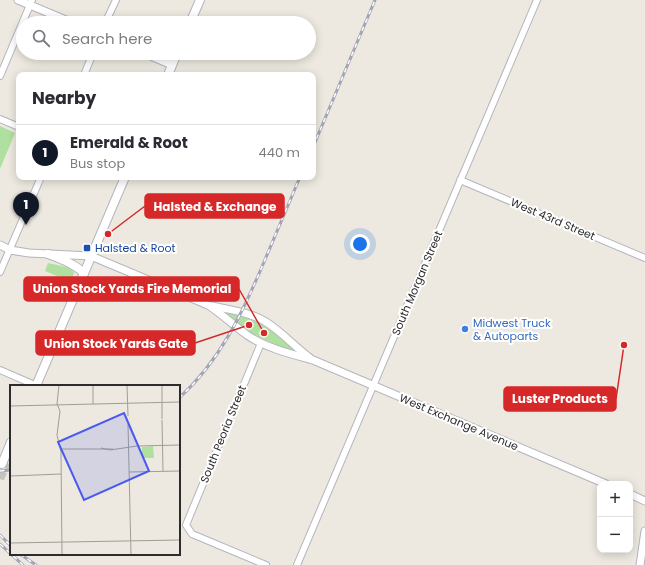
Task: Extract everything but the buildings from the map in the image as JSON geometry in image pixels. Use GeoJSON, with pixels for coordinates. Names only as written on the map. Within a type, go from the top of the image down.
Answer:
{"type":"FeatureCollection","features":[{"type":"Feature","properties":{"kind":"main road"},"geometry":{"type":"LineString","coordinates":[[193,16],[200,0]]}},
{"type":"Feature","properties":{"kind":"main road"},"geometry":{"type":"LineString","coordinates":[[169,72],[174,60]]}},
{"type":"Feature","properties":{"kind":"main road"},"geometry":{"type":"LineString","coordinates":[[37,385],[124,180]]}},
{"type":"Feature","properties":{"kind":"main road"},"geometry":{"type":"LineString","coordinates":[[48,254],[69,262],[78,267],[84,273]]}},
{"type":"Feature","properties":{"kind":"main road"},"geometry":{"type":"LineString","coordinates":[[10,445],[4,463],[10,454]]}},
{"type":"Feature","properties":{"kind":"street"},"geometry":{"type":"LineString","coordinates":[[18,0],[30,2],[59,16]]}},
{"type":"Feature","properties":{"kind":"street"},"geometry":{"type":"LineString","coordinates":[[110,16],[116,0]]}},
{"type":"Feature","properties":{"kind":"street","name":"South Morgan Street"},"geometry":{"type":"LineString","coordinates":[[297,565],[537,0]]}},
{"type":"Feature","properties":{"kind":"street"},"geometry":{"type":"LineString","coordinates":[[24,16],[30,2]]}},
{"type":"Feature","properties":{"kind":"street"},"geometry":{"type":"LineString","coordinates":[[0,76],[16,37]]}},
{"type":"Feature","properties":{"kind":"street"},"geometry":{"type":"LineString","coordinates":[[85,72],[90,60]]}},
{"type":"Feature","properties":{"kind":"street"},"geometry":{"type":"LineString","coordinates":[[160,60],[172,65]]}},
{"type":"Feature","properties":{"kind":"street"},"geometry":{"type":"LineString","coordinates":[[0,119],[16,126]]}},
{"type":"Feature","properties":{"kind":"street"},"geometry":{"type":"LineString","coordinates":[[0,272],[39,180]]}},
{"type":"Feature","properties":{"kind":"street","name":"West 43rd Street"},"geometry":{"type":"LineString","coordinates":[[460,180],[645,258]]}},
{"type":"Feature","properties":{"kind":"street"},"geometry":{"type":"LineString","coordinates":[[0,245],[10,250],[29,253],[91,256]]}},
{"type":"Feature","properties":{"kind":"street","name":"West Exchange Avenue"},"geometry":{"type":"LineString","coordinates":[[91,256],[208,305],[221,313],[248,336],[261,342],[290,354],[313,360],[599,481]]}},
{"type":"Feature","properties":{"kind":"street","name":"West Exchange Avenue"},"geometry":{"type":"LineString","coordinates":[[208,305],[242,312],[265,321],[313,360]]}},
{"type":"Feature","properties":{"kind":"street","name":"South Peoria Street"},"geometry":{"type":"LineString","coordinates":[[261,342],[186,525],[192,534],[266,565]]}},
{"type":"Feature","properties":{"kind":"street"},"geometry":{"type":"LineString","coordinates":[[0,370],[35,385]]}},
{"type":"Feature","properties":{"kind":"street"},"geometry":{"type":"LineString","coordinates":[[633,495],[645,500]]}},
{"type":"Feature","properties":{"kind":"street"},"geometry":{"type":"LineString","coordinates":[[640,565],[645,531]]}},
{"type":"Feature","properties":{"kind":"green space"},"geometry":{"type":"Polygon","coordinates":[[[0,126],[15,133],[0,169],[0,126]]]}},
{"type":"Feature","properties":{"kind":"green space"},"geometry":{"type":"Polygon","coordinates":[[[48,263],[71,268],[74,273],[71,282],[45,271],[48,263]]]}},
{"type":"Feature","properties":{"kind":"green space"},"geometry":{"type":"Polygon","coordinates":[[[228,313],[247,318],[263,325],[284,341],[292,348],[293,351],[250,333],[227,315],[228,313]]]}},
{"type":"Feature","properties":{"kind":"tunnel"},"geometry":{"type":"LineString","coordinates":[[0,479],[7,463]]}},
{"type":"Feature","properties":{"kind":"railway"},"geometry":{"type":"LineString","coordinates":[[316,140],[375,0]]}},
{"type":"Feature","properties":{"kind":"railway"},"geometry":{"type":"LineString","coordinates":[[180,397],[194,384],[207,368],[239,317],[299,180]]}},
{"type":"Feature","properties":{"kind":"railway"},"geometry":{"type":"LineString","coordinates":[[0,471],[10,470]]}},
{"type":"Feature","properties":{"kind":"railway"},"geometry":{"type":"LineString","coordinates":[[0,535],[10,545]]}},
{"type":"Feature","properties":{"kind":"railway"},"geometry":{"type":"LineString","coordinates":[[0,544],[10,553]]}},
{"type":"Feature","properties":{"kind":"railway"},"geometry":{"type":"LineString","coordinates":[[12,555],[23,565]]}},
{"type":"Feature","properties":{"kind":"railway"},"geometry":{"type":"LineString","coordinates":[[21,555],[36,565]]}},
{"type":"Feature","properties":{"kind":"place","name":"Emerald & Root"},"geometry":{"type":"Point","coordinates":[26,225]}},
{"type":"Feature","properties":{"kind":"place","name":"Halsted & Exchange"},"geometry":{"type":"Point","coordinates":[108,234]}},
{"type":"Feature","properties":{"kind":"place","name":"Halsted & Root"},"geometry":{"type":"Point","coordinates":[87,248]}},
{"type":"Feature","properties":{"kind":"place","name":"Union Stock Yards Gate"},"geometry":{"type":"Point","coordinates":[249,325]}},
{"type":"Feature","properties":{"kind":"place","name":"Midwest Truck & Autoparts"},"geometry":{"type":"Point","coordinates":[465,329]}},
{"type":"Feature","properties":{"kind":"place","name":"Union Stock Yards Fire Memorial"},"geometry":{"type":"Point","coordinates":[264,333]}},
{"type":"Feature","properties":{"kind":"place","name":"Luster Products"},"geometry":{"type":"Point","coordinates":[624,345]}}]}
